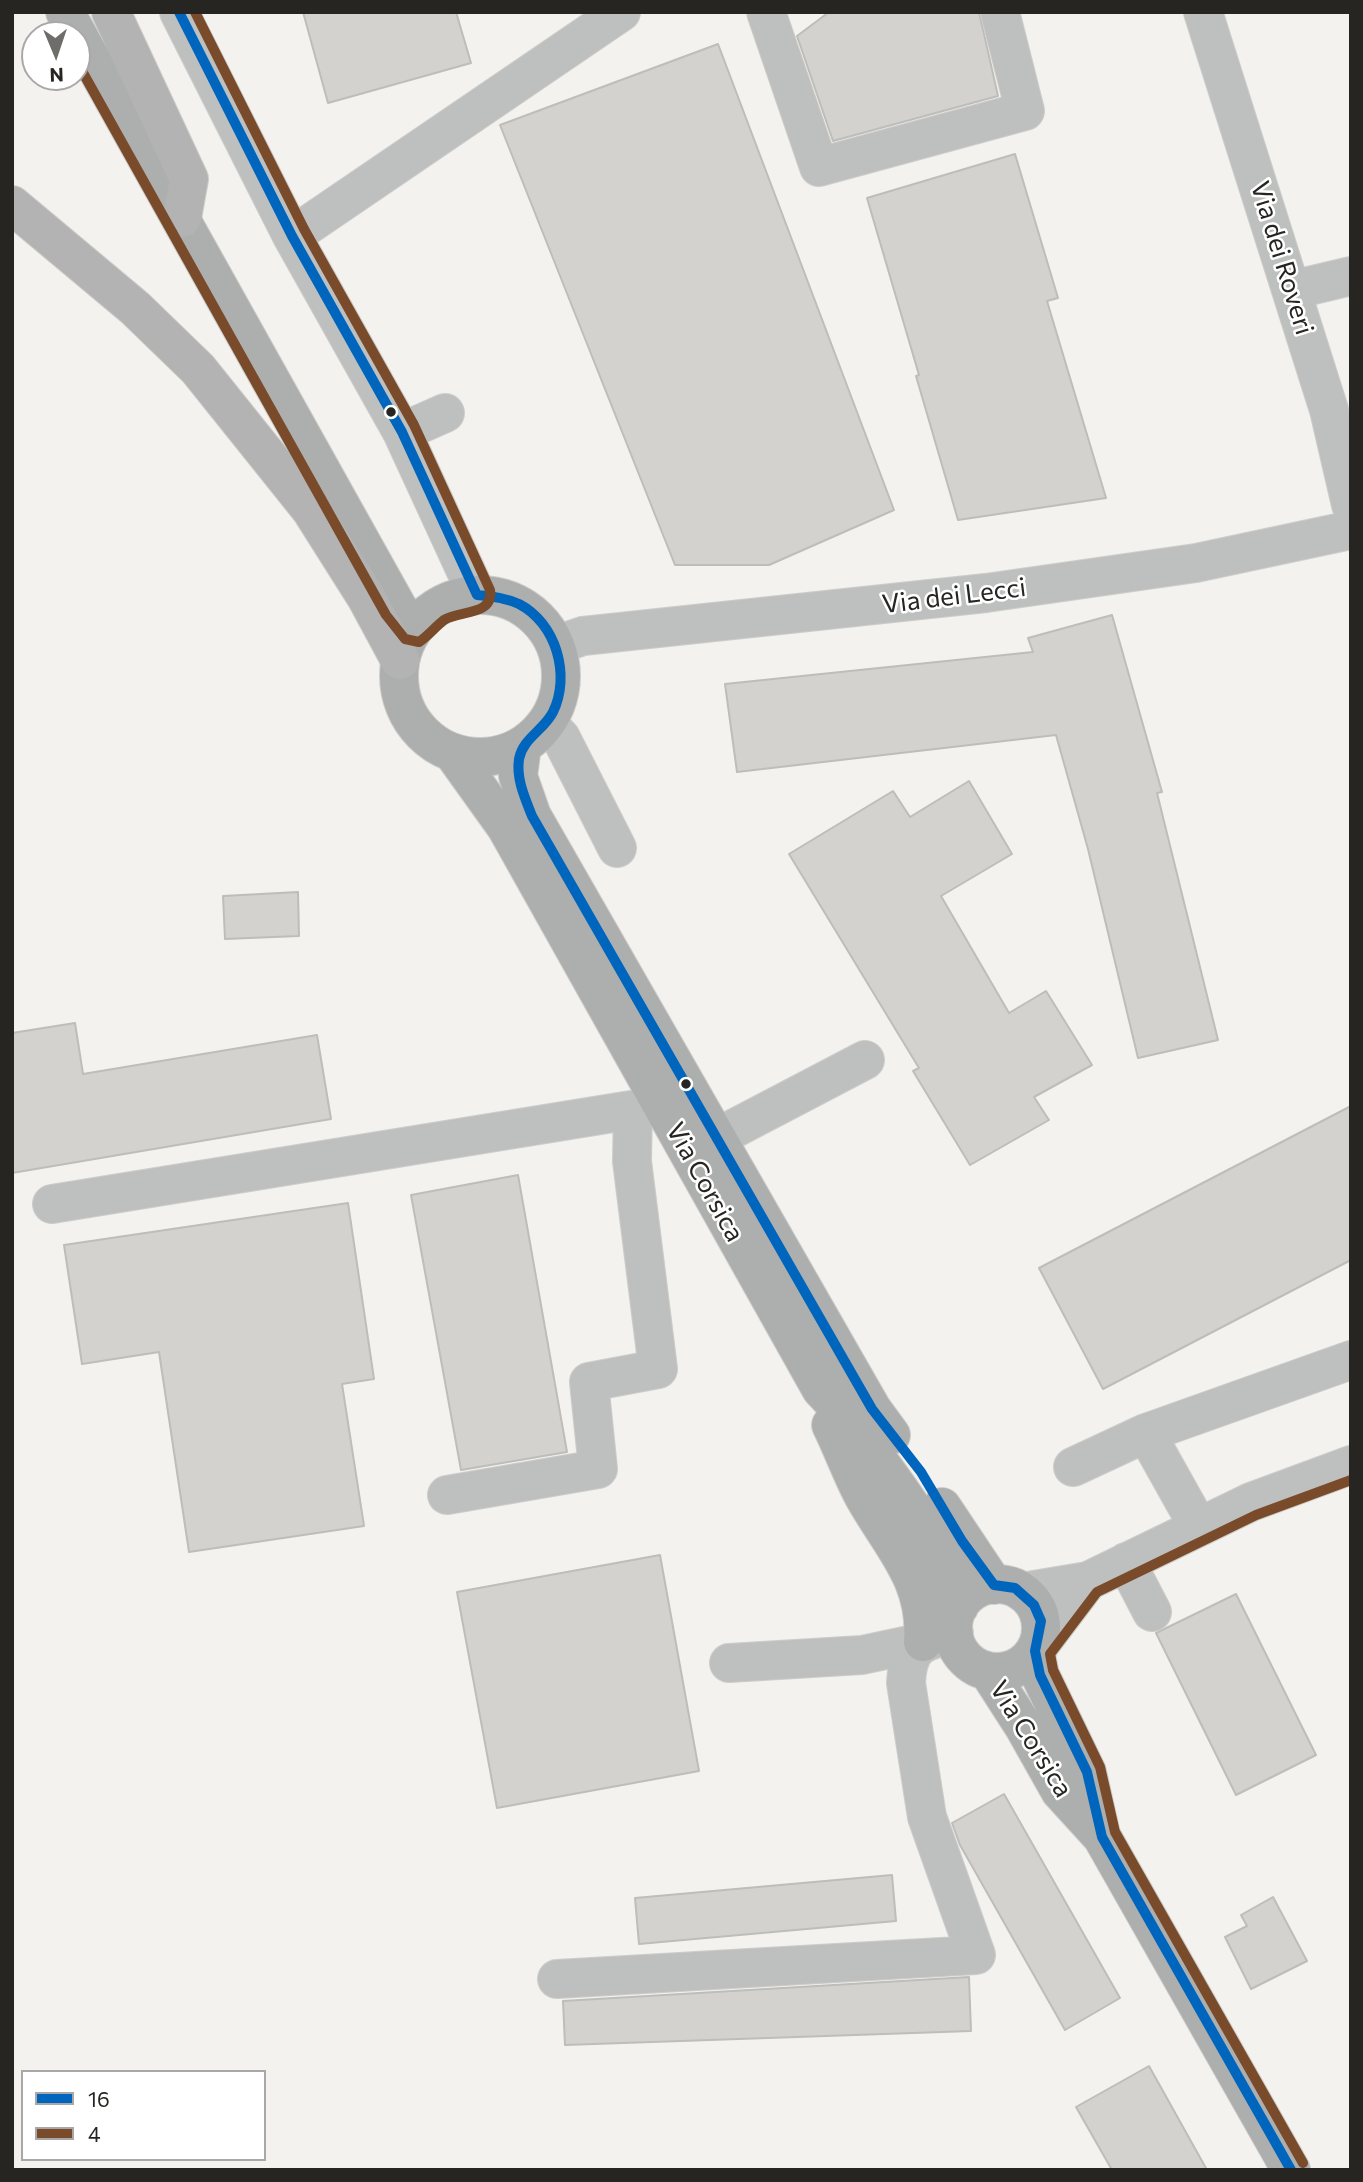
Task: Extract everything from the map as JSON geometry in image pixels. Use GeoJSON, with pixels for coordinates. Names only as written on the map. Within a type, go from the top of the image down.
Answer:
{"type":"FeatureCollection","features":[{"type":"Feature","properties":{"kind":"highway"},"geometry":{"type":"LineString","coordinates":[[111,12],[189,179],[182,218]]}},
{"type":"Feature","properties":{"kind":"highway"},"geometry":{"type":"LineString","coordinates":[[12,205],[135,309],[207,379],[311,510],[366,597],[407,645]]}},
{"type":"Feature","properties":{"kind":"main road"},"geometry":{"type":"LineString","coordinates":[[65,12],[398,608],[407,645]]}},
{"type":"Feature","properties":{"kind":"main road","name":"Via Corsica"},"geometry":{"type":"LineString","coordinates":[[535,734],[510,752],[482,757],[453,752],[430,740],[413,722],[401,696],[407,645],[439,606],[477,595],[498,597],[522,606],[540,621],[556,645],[562,668],[561,691],[535,734],[518,776],[532,816],[872,1409],[921,1472],[962,1541],[1008,1589],[1034,1605],[1041,1621],[1039,1642],[1035,1651],[1014,1669],[988,1671]]}},
{"type":"Feature","properties":{"kind":"main road","name":"Via Corsica"},"geometry":{"type":"LineString","coordinates":[[453,752],[506,827],[647,1108],[821,1389],[847,1415],[914,1506],[945,1563],[946,1627],[962,1654],[988,1671],[1060,1791],[1102,1837],[1291,2170]]}},
{"type":"Feature","properties":{"kind":"main road"},"geometry":{"type":"LineString","coordinates":[[821,1389],[829,1420],[864,1497],[918,1585],[924,1605],[946,1627],[972,1593],[1008,1589]]}},
{"type":"Feature","properties":{"kind":"main road","name":"Via Corsica"},"geometry":{"type":"LineString","coordinates":[[1035,1651],[1040,1675],[1087,1772],[1102,1837]]}},
{"type":"Feature","properties":{"kind":"street"},"geometry":{"type":"LineString","coordinates":[[180,12],[292,236],[402,432],[477,595]]}},
{"type":"Feature","properties":{"kind":"street"},"geometry":{"type":"LineString","coordinates":[[292,236],[621,12]]}},
{"type":"Feature","properties":{"kind":"street"},"geometry":{"type":"LineString","coordinates":[[766,12],[819,167],[1025,111],[1004,13]]}},
{"type":"Feature","properties":{"kind":"street","name":"Via dei Roveri"},"geometry":{"type":"LineString","coordinates":[[1203,12],[1329,410],[1351,506]]}},
{"type":"Feature","properties":{"kind":"street"},"geometry":{"type":"LineString","coordinates":[[1292,289],[1351,276]]}},
{"type":"Feature","properties":{"kind":"street"},"geometry":{"type":"LineString","coordinates":[[402,432],[445,413]]}},
{"type":"Feature","properties":{"kind":"street","name":"Via dei Lecci"},"geometry":{"type":"LineString","coordinates":[[556,645],[583,636],[986,593],[1170,567],[1351,530]]}},
{"type":"Feature","properties":{"kind":"street"},"geometry":{"type":"LineString","coordinates":[[535,734],[561,738],[618,848]]}},
{"type":"Feature","properties":{"kind":"street"},"geometry":{"type":"LineString","coordinates":[[716,1138],[865,1060]]}},
{"type":"Feature","properties":{"kind":"street"},"geometry":{"type":"LineString","coordinates":[[52,1204],[647,1108],[632,1161],[658,1369],[589,1382],[598,1469],[447,1495]]}},
{"type":"Feature","properties":{"kind":"street"},"geometry":{"type":"LineString","coordinates":[[1073,1467],[1146,1433],[1351,1360]]}},
{"type":"Feature","properties":{"kind":"street"},"geometry":{"type":"LineString","coordinates":[[1146,1433],[1198,1525]]}},
{"type":"Feature","properties":{"kind":"street"},"geometry":{"type":"LineString","coordinates":[[1008,1589],[1088,1581],[1198,1525],[1351,1465]]}},
{"type":"Feature","properties":{"kind":"street"},"geometry":{"type":"LineString","coordinates":[[1126,1562],[1152,1612]]}},
{"type":"Feature","properties":{"kind":"street"},"geometry":{"type":"LineString","coordinates":[[1035,1651],[1088,1581]]}},
{"type":"Feature","properties":{"kind":"street"},"geometry":{"type":"LineString","coordinates":[[729,1664],[862,1655],[946,1627]]}},
{"type":"Feature","properties":{"kind":"street"},"geometry":{"type":"LineString","coordinates":[[557,1979],[976,1955],[927,1816],[906,1683],[911,1654],[946,1627]]}},
{"type":"Feature","properties":{"kind":"building"},"geometry":{"type":"Polygon","coordinates":[[[303,12],[456,12],[471,63],[328,103],[303,12]]]}},
{"type":"Feature","properties":{"kind":"building"},"geometry":{"type":"Polygon","coordinates":[[[829,12],[979,12],[998,96],[833,141],[797,36],[829,12]]]}},
{"type":"Feature","properties":{"kind":"building"},"geometry":{"type":"Polygon","coordinates":[[[718,44],[894,510],[769,565],[675,565],[500,125],[718,44]]]}},
{"type":"Feature","properties":{"kind":"building"},"geometry":{"type":"Polygon","coordinates":[[[1015,154],[1058,298],[1047,301],[1106,498],[958,520],[867,198],[1015,154]]]}},
{"type":"Feature","properties":{"kind":"building"},"geometry":{"type":"Polygon","coordinates":[[[1112,615],[1162,792],[1157,793],[1218,1040],[1138,1058],[1088,849],[1056,735],[737,772],[725,684],[1033,652],[1028,638],[1112,615]]]}},
{"type":"Feature","properties":{"kind":"building"},"geometry":{"type":"Polygon","coordinates":[[[969,781],[1012,854],[941,896],[1009,1013],[1046,991],[1092,1065],[1034,1097],[1049,1120],[970,1165],[913,1071],[919,1068],[789,854],[893,791],[910,817],[969,781]]]}},
{"type":"Feature","properties":{"kind":"building"},"geometry":{"type":"Polygon","coordinates":[[[298,892],[299,936],[225,939],[223,896],[298,892]]]}},
{"type":"Feature","properties":{"kind":"building"},"geometry":{"type":"Polygon","coordinates":[[[75,1023],[83,1074],[317,1035],[331,1119],[12,1173],[12,1033],[75,1023]]]}},
{"type":"Feature","properties":{"kind":"building"},"geometry":{"type":"Polygon","coordinates":[[[1351,1106],[1351,1260],[1103,1389],[1039,1268],[1351,1106]]]}},
{"type":"Feature","properties":{"kind":"building"},"geometry":{"type":"Polygon","coordinates":[[[518,1175],[567,1452],[461,1470],[411,1195],[518,1175]]]}},
{"type":"Feature","properties":{"kind":"building"},"geometry":{"type":"Polygon","coordinates":[[[348,1203],[374,1379],[342,1384],[364,1526],[189,1552],[159,1352],[82,1364],[64,1245],[348,1203]]]}},
{"type":"Feature","properties":{"kind":"building"},"geometry":{"type":"Polygon","coordinates":[[[660,1555],[699,1771],[497,1808],[457,1592],[660,1555]]]}},
{"type":"Feature","properties":{"kind":"building"},"geometry":{"type":"Polygon","coordinates":[[[1236,1594],[1316,1755],[1236,1795],[1156,1633],[1236,1594]]]}},
{"type":"Feature","properties":{"kind":"building"},"geometry":{"type":"Polygon","coordinates":[[[1004,1794],[1120,1998],[1065,2030],[960,1845],[952,1823],[1004,1794]]]}},
{"type":"Feature","properties":{"kind":"building"},"geometry":{"type":"Polygon","coordinates":[[[892,1875],[896,1921],[639,1944],[635,1898],[892,1875]]]}},
{"type":"Feature","properties":{"kind":"building"},"geometry":{"type":"Polygon","coordinates":[[[1273,1897],[1307,1961],[1251,1989],[1225,1937],[1247,1926],[1241,1915],[1273,1897]]]}},
{"type":"Feature","properties":{"kind":"building"},"geometry":{"type":"Polygon","coordinates":[[[969,1977],[971,2031],[565,2045],[563,2001],[969,1977]]]}},
{"type":"Feature","properties":{"kind":"building"},"geometry":{"type":"Polygon","coordinates":[[[1149,2066],[1207,2170],[1112,2170],[1076,2107],[1149,2066]]]}},
{"type":"Feature","properties":{"kind":"transit line","name":"16"},"geometry":{"type":"LineString","coordinates":[[179,12],[292,236],[402,432],[477,595],[519,604],[532,613],[551,637],[560,667],[558,698],[549,718],[525,745],[518,766],[520,781],[532,816],[872,1409],[921,1472],[962,1541],[994,1585],[1015,1588],[1034,1605],[1041,1621],[1035,1651],[1040,1675],[1087,1772],[1102,1837],[1291,2170]]}},
{"type":"Feature","properties":{"kind":"transit line","name":"4"},"geometry":{"type":"LineString","coordinates":[[91,87],[386,615],[405,639],[419,642],[444,620],[487,604],[490,590],[414,425],[304,229],[195,12]]}},
{"type":"Feature","properties":{"kind":"transit line","name":"4"},"geometry":{"type":"LineString","coordinates":[[1303,2163],[1115,1832],[1100,1767],[1053,1670],[1050,1654],[1097,1592],[1256,1515],[1351,1480]]}}]}
